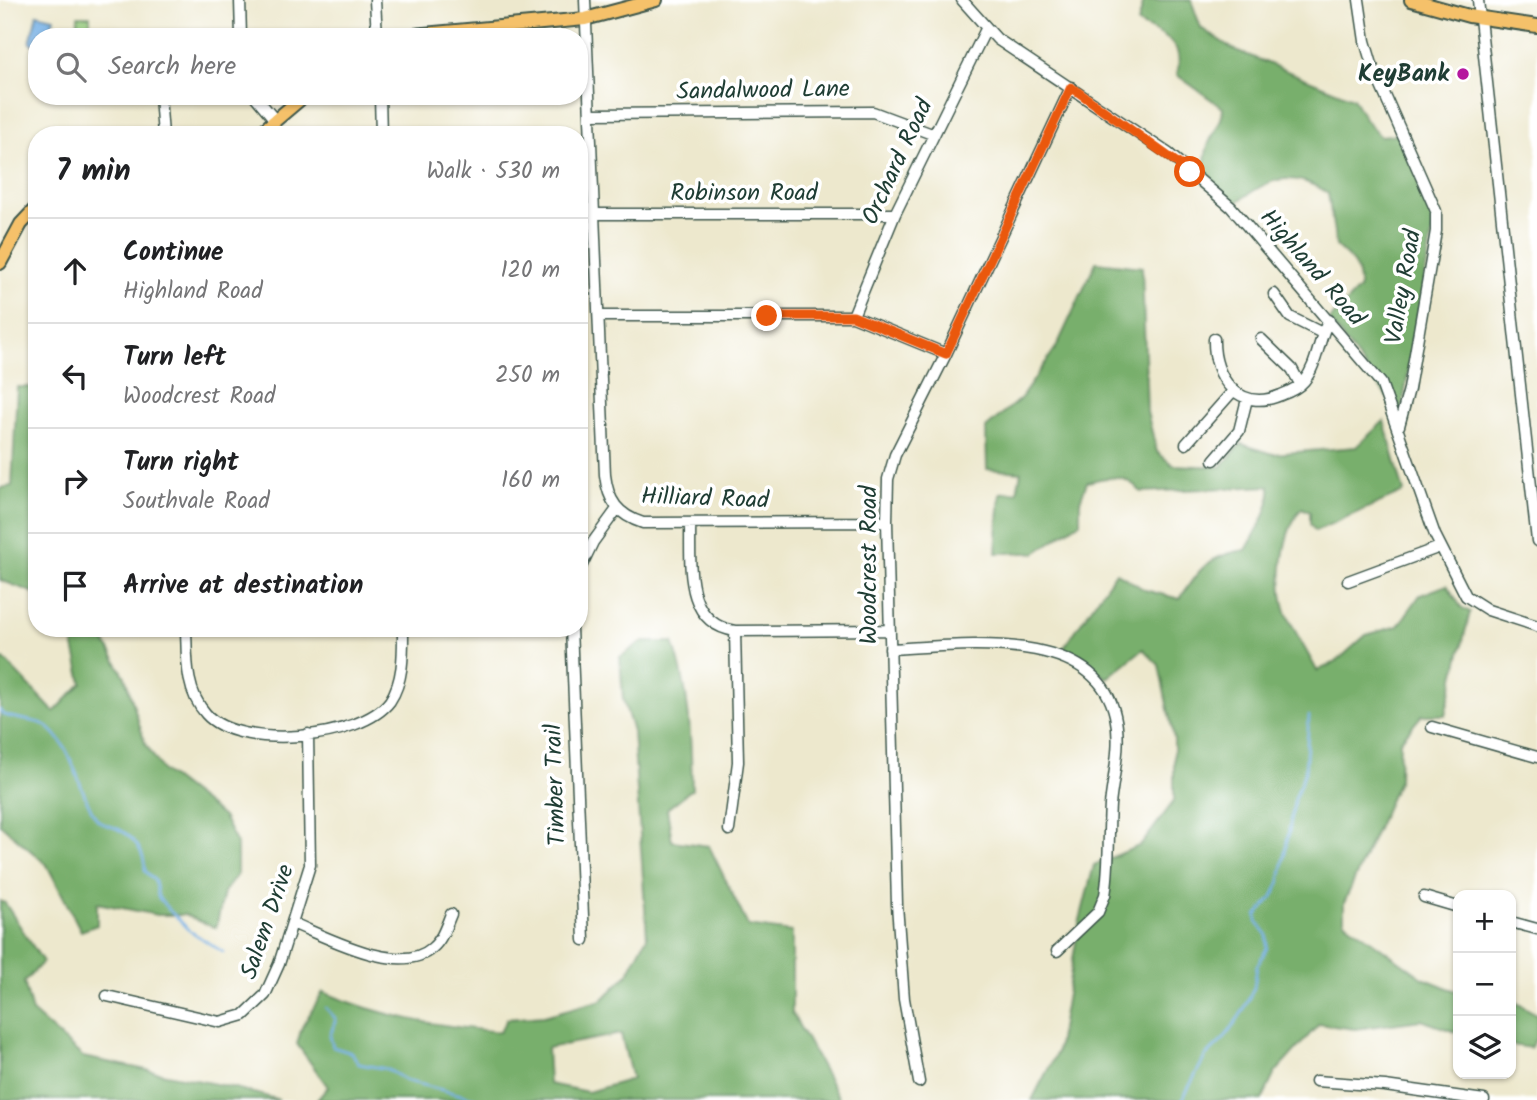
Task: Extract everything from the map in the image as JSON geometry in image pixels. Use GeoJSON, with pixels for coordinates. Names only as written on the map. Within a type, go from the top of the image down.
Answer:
{"type":"FeatureCollection","features":[{"type":"Feature","properties":{"kind":"main road"},"geometry":{"type":"LineString","coordinates":[[488,28],[586,19],[656,0]]}},
{"type":"Feature","properties":{"kind":"main road"},"geometry":{"type":"LineString","coordinates":[[1411,0],[1480,18],[1537,26]]}},
{"type":"Feature","properties":{"kind":"main road"},"geometry":{"type":"LineString","coordinates":[[268,126],[293,105]]}},
{"type":"Feature","properties":{"kind":"main road"},"geometry":{"type":"LineString","coordinates":[[0,264],[21,224],[28,217]]}},
{"type":"Feature","properties":{"kind":"street"},"geometry":{"type":"LineString","coordinates":[[240,0],[241,28]]}},
{"type":"Feature","properties":{"kind":"street"},"geometry":{"type":"LineString","coordinates":[[375,0],[377,28]]}},
{"type":"Feature","properties":{"kind":"street","name":"Hilliard Road"},"geometry":{"type":"LineString","coordinates":[[585,0],[586,28]]}},
{"type":"Feature","properties":{"kind":"street","name":"Highland Road"},"geometry":{"type":"LineString","coordinates":[[962,0],[986,29],[1169,155],[1220,196],[1381,383],[1399,426],[1440,547],[1462,590],[1472,602],[1497,614],[1537,626]]}},
{"type":"Feature","properties":{"kind":"street","name":"Valley Road"},"geometry":{"type":"LineString","coordinates":[[1359,0],[1364,41],[1373,68],[1432,196],[1437,219],[1409,389],[1399,426]]}},
{"type":"Feature","properties":{"kind":"street"},"geometry":{"type":"LineString","coordinates":[[1478,0],[1537,541]]}},
{"type":"Feature","properties":{"kind":"street","name":"Orchard Road"},"geometry":{"type":"LineString","coordinates":[[853,316],[932,134],[986,29]]}},
{"type":"Feature","properties":{"kind":"street","name":"Hilliard Road"},"geometry":{"type":"LineString","coordinates":[[588,66],[605,475],[608,494],[617,509],[643,523],[887,522]]}},
{"type":"Feature","properties":{"kind":"street","name":"Woodcrest Road"},"geometry":{"type":"LineString","coordinates":[[919,1082],[901,969],[890,649],[888,479],[895,455],[946,354],[1071,87]]}},
{"type":"Feature","properties":{"kind":"street"},"geometry":{"type":"LineString","coordinates":[[161,105],[162,126]]}},
{"type":"Feature","properties":{"kind":"street"},"geometry":{"type":"LineString","coordinates":[[262,105],[275,120]]}},
{"type":"Feature","properties":{"kind":"street"},"geometry":{"type":"LineString","coordinates":[[380,105],[382,126]]}},
{"type":"Feature","properties":{"kind":"street","name":"Sandalwood Lane"},"geometry":{"type":"LineString","coordinates":[[590,114],[873,112],[932,134]]}},
{"type":"Feature","properties":{"kind":"street","name":"Robinson Road"},"geometry":{"type":"LineString","coordinates":[[594,214],[895,214]]}},
{"type":"Feature","properties":{"kind":"street"},"geometry":{"type":"LineString","coordinates":[[1274,294],[1290,317],[1322,333]]}},
{"type":"Feature","properties":{"kind":"street"},"geometry":{"type":"LineString","coordinates":[[599,316],[853,316],[946,354]]}},
{"type":"Feature","properties":{"kind":"street"},"geometry":{"type":"LineString","coordinates":[[1214,339],[1217,367],[1233,391],[1247,399],[1278,397],[1300,384],[1313,365],[1322,333],[1329,320]]}},
{"type":"Feature","properties":{"kind":"street"},"geometry":{"type":"LineString","coordinates":[[1261,339],[1292,369],[1300,384]]}},
{"type":"Feature","properties":{"kind":"street"},"geometry":{"type":"LineString","coordinates":[[1186,444],[1233,391]]}},
{"type":"Feature","properties":{"kind":"street"},"geometry":{"type":"LineString","coordinates":[[1214,460],[1239,431],[1247,399]]}},
{"type":"Feature","properties":{"kind":"street"},"geometry":{"type":"LineString","coordinates":[[588,553],[617,509]]}},
{"type":"Feature","properties":{"kind":"street"},"geometry":{"type":"LineString","coordinates":[[690,524],[691,581],[695,600],[712,621],[735,631],[890,630]]}},
{"type":"Feature","properties":{"kind":"street"},"geometry":{"type":"LineString","coordinates":[[1348,581],[1440,547]]}},
{"type":"Feature","properties":{"kind":"street"},"geometry":{"type":"LineString","coordinates":[[729,830],[738,762],[735,631]]}},
{"type":"Feature","properties":{"kind":"street"},"geometry":{"type":"LineString","coordinates":[[187,637],[189,681],[198,704],[212,720],[231,729],[267,735],[344,730],[374,715],[388,702],[400,675],[402,637]]}},
{"type":"Feature","properties":{"kind":"street","name":"Timber Trail"},"geometry":{"type":"LineString","coordinates":[[571,637],[584,940]]}},
{"type":"Feature","properties":{"kind":"street"},"geometry":{"type":"LineString","coordinates":[[890,649],[985,646],[1028,649],[1074,662],[1104,688],[1116,716],[1117,744],[1107,881],[1098,912],[1056,951]]}},
{"type":"Feature","properties":{"kind":"street"},"geometry":{"type":"LineString","coordinates":[[1432,727],[1537,757]]}},
{"type":"Feature","properties":{"kind":"street","name":"Salem Drive"},"geometry":{"type":"LineString","coordinates":[[107,996],[206,1021],[232,1020],[244,1015],[265,995],[292,923],[312,854],[308,734]]}},
{"type":"Feature","properties":{"kind":"street"},"geometry":{"type":"LineString","coordinates":[[1424,897],[1453,906]]}},
{"type":"Feature","properties":{"kind":"street"},"geometry":{"type":"LineString","coordinates":[[292,923],[380,956],[404,960],[432,949],[451,914]]}},
{"type":"Feature","properties":{"kind":"street"},"geometry":{"type":"LineString","coordinates":[[1516,923],[1537,929]]}},
{"type":"Feature","properties":{"kind":"street"},"geometry":{"type":"LineString","coordinates":[[1316,1081],[1484,1100]]}},
{"type":"Feature","properties":{"kind":"green space"},"geometry":{"type":"Polygon","coordinates":[[[1144,0],[1191,0],[1201,28],[1233,49],[1353,98],[1366,121],[1380,136],[1402,134],[1436,211],[1399,426],[1390,401],[1329,320],[1359,289],[1359,281],[1354,265],[1336,246],[1328,193],[1301,180],[1278,180],[1255,190],[1231,207],[1201,180],[1208,146],[1223,108],[1177,75],[1178,54],[1171,41],[1138,23],[1144,0]]]}},
{"type":"Feature","properties":{"kind":"green space"},"geometry":{"type":"Polygon","coordinates":[[[78,16],[90,16],[90,28],[77,28],[78,16]]]}},
{"type":"Feature","properties":{"kind":"green space"},"geometry":{"type":"Polygon","coordinates":[[[1096,262],[1142,267],[1147,412],[1157,452],[1173,465],[1221,467],[1241,444],[1273,454],[1356,447],[1384,421],[1404,492],[1315,531],[1310,524],[1310,512],[1302,508],[1290,529],[1283,555],[1283,597],[1291,622],[1317,671],[1336,662],[1366,635],[1398,626],[1420,595],[1447,585],[1461,607],[1470,612],[1445,715],[1422,715],[1400,741],[1399,779],[1344,903],[1344,921],[1423,978],[1453,990],[1453,1031],[1421,1020],[1355,1029],[1319,1024],[1275,1073],[1262,1100],[1032,1100],[1057,1052],[1079,924],[1094,865],[1141,845],[1174,801],[1174,739],[1159,665],[1143,649],[1107,678],[1063,649],[1116,572],[1145,590],[1180,599],[1206,565],[1233,552],[1246,550],[1263,519],[1270,495],[1270,486],[1141,492],[1123,479],[1095,480],[1087,482],[1080,501],[1080,522],[1035,553],[996,553],[1000,493],[1017,492],[1021,472],[987,469],[986,428],[1021,398],[1057,346],[1096,262]]]}},
{"type":"Feature","properties":{"kind":"green space"},"geometry":{"type":"Polygon","coordinates":[[[17,387],[28,387],[28,591],[0,580],[0,488],[12,486],[17,387]]]}},
{"type":"Feature","properties":{"kind":"green space"},"geometry":{"type":"Polygon","coordinates":[[[72,637],[102,637],[125,677],[145,743],[163,771],[223,817],[237,844],[237,875],[224,892],[216,928],[185,915],[157,915],[97,903],[97,925],[81,931],[47,865],[0,824],[0,660],[4,659],[54,712],[82,683],[72,637]]]}},
{"type":"Feature","properties":{"kind":"green space"},"geometry":{"type":"Polygon","coordinates":[[[642,642],[673,642],[686,696],[692,789],[667,809],[672,841],[709,846],[748,926],[792,932],[792,1013],[840,1100],[317,1100],[328,1087],[297,1044],[302,1027],[323,992],[410,1019],[500,1032],[507,1019],[544,1016],[602,1000],[627,975],[647,937],[633,732],[623,699],[620,657],[642,642]],[[621,1034],[547,1048],[549,1084],[588,1092],[632,1079],[621,1034]]]}},
{"type":"Feature","properties":{"kind":"green space"},"geometry":{"type":"Polygon","coordinates":[[[0,901],[5,903],[43,962],[24,982],[32,1012],[83,1057],[235,1088],[280,1100],[0,1100],[0,901]]]}},
{"type":"Feature","properties":{"kind":"green space"},"geometry":{"type":"Polygon","coordinates":[[[1516,1003],[1537,1014],[1537,1037],[1530,1048],[1516,1046],[1516,1003]]]}},
{"type":"Feature","properties":{"kind":"water"},"geometry":{"type":"Polygon","coordinates":[[[37,14],[54,18],[51,28],[34,28],[37,14]]]}},
{"type":"Feature","properties":{"kind":"waterway"},"geometry":{"type":"LineString","coordinates":[[0,710],[7,716],[43,724],[54,733],[69,755],[97,819],[122,831],[133,840],[141,851],[145,871],[155,881],[158,897],[190,931],[223,952]]}},
{"type":"Feature","properties":{"kind":"waterway"},"geometry":{"type":"LineString","coordinates":[[1182,1100],[1205,1057],[1224,1039],[1243,1011],[1254,988],[1257,966],[1267,948],[1267,935],[1257,922],[1257,915],[1273,897],[1280,881],[1295,797],[1305,772],[1309,716]]}},
{"type":"Feature","properties":{"kind":"waterway"},"geometry":{"type":"LineString","coordinates":[[326,1008],[336,1019],[330,1036],[333,1047],[352,1053],[359,1064],[387,1069],[407,1081],[481,1100]]}},
{"type":"Feature","properties":{"kind":"place","name":"KeyBank"},"geometry":{"type":"Point","coordinates":[1463,74]}},
{"type":"Feature","properties":{"kind":"route"},"geometry":{"type":"LineString","coordinates":[[767,316],[853,316],[946,354],[1071,87],[1190,172]]}}]}
